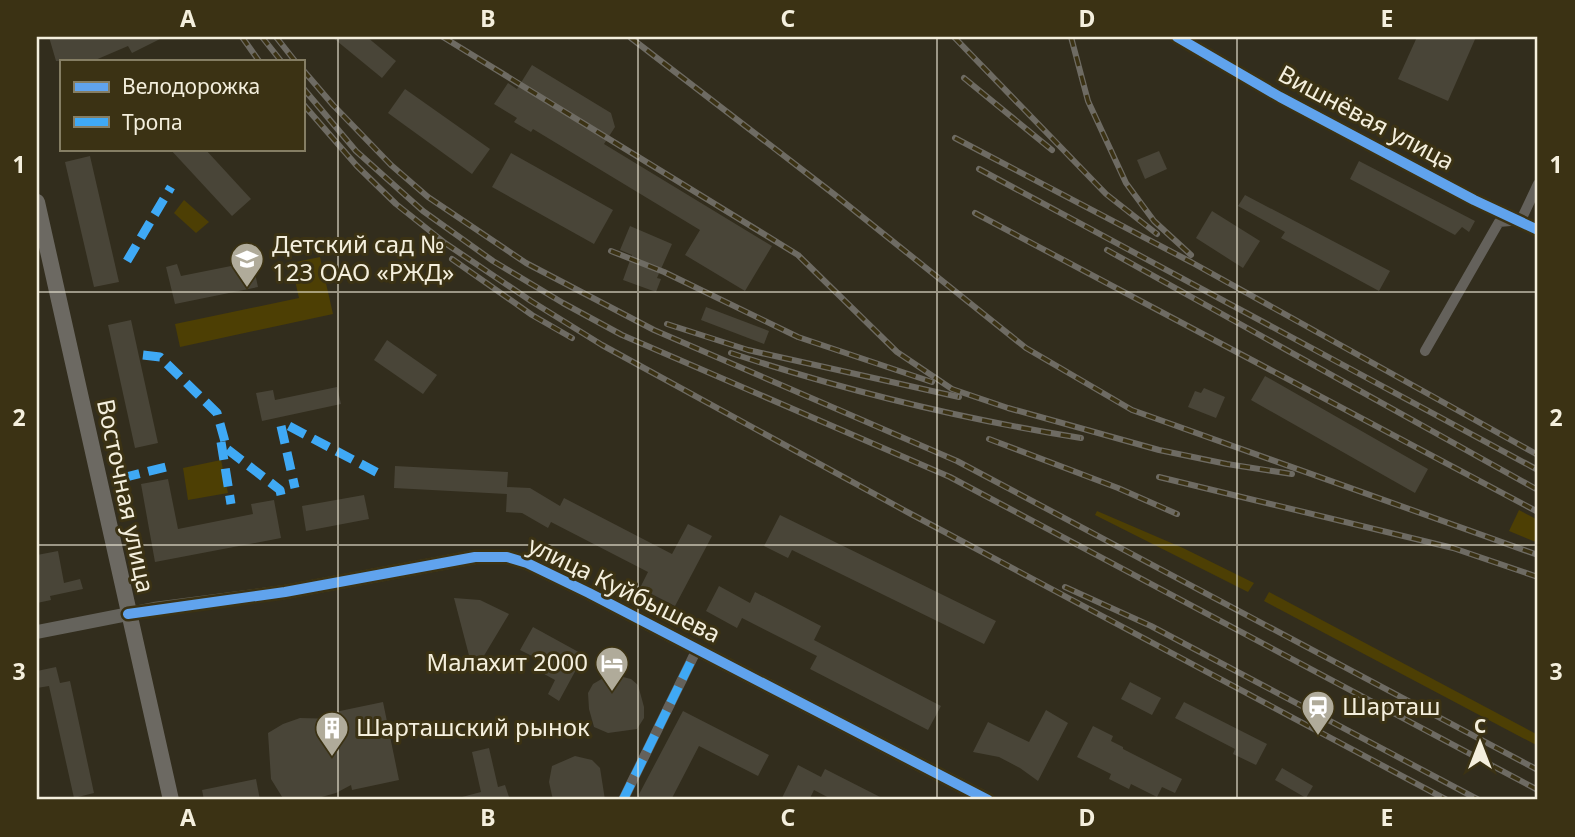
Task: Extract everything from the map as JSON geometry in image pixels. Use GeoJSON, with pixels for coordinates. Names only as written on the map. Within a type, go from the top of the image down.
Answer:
{"type":"FeatureCollection","features":[{"type":"Feature","properties":{"kind":"main road","name":"Восточная улица"},"geometry":{"type":"LineString","coordinates":[[37,202],[171,800]]}},
{"type":"Feature","properties":{"kind":"street","name":"Вишнёвая улица"},"geometry":{"type":"LineString","coordinates":[[1177,37],[1304,110],[1474,200],[1538,230]]}},
{"type":"Feature","properties":{"kind":"street"},"geometry":{"type":"LineString","coordinates":[[1425,351],[1499,222],[1521,220],[1538,184]]}},
{"type":"Feature","properties":{"kind":"street","name":"улица Куйбышева"},"geometry":{"type":"LineString","coordinates":[[37,632],[128,614],[285,593],[475,557],[507,557],[550,574],[988,800]]}},
{"type":"Feature","properties":{"kind":"street"},"geometry":{"type":"LineString","coordinates":[[623,800],[697,649]]}},
{"type":"Feature","properties":{"kind":"shaded area"},"geometry":{"type":"Polygon","coordinates":[[[184,200],[209,222],[196,233],[174,213],[184,200]]]}},
{"type":"Feature","properties":{"kind":"shaded area"},"geometry":{"type":"Polygon","coordinates":[[[320,257],[333,314],[180,347],[175,324],[299,298],[291,263],[320,257]]]}},
{"type":"Feature","properties":{"kind":"shaded area"},"geometry":{"type":"Polygon","coordinates":[[[221,460],[228,493],[188,500],[183,468],[221,460]]]}},
{"type":"Feature","properties":{"kind":"shaded area"},"geometry":{"type":"Polygon","coordinates":[[[1519,510],[1538,520],[1538,543],[1509,531],[1519,510]]]}},
{"type":"Feature","properties":{"kind":"shaded area"},"geometry":{"type":"Polygon","coordinates":[[[1097,511],[1183,548],[1254,583],[1248,592],[1095,515],[1097,511]]]}},
{"type":"Feature","properties":{"kind":"shaded area"},"geometry":{"type":"Polygon","coordinates":[[[1269,592],[1538,735],[1538,746],[1264,601],[1269,592]]]}},
{"type":"Feature","properties":{"kind":"building"},"geometry":{"type":"Polygon","coordinates":[[[49,37],[164,37],[132,53],[128,46],[95,60],[56,61],[49,37]]]}},
{"type":"Feature","properties":{"kind":"building"},"geometry":{"type":"Polygon","coordinates":[[[332,37],[367,37],[396,61],[382,78],[332,37]]]}},
{"type":"Feature","properties":{"kind":"building"},"geometry":{"type":"Polygon","coordinates":[[[1417,37],[1476,37],[1448,101],[1398,79],[1417,37]]]}},
{"type":"Feature","properties":{"kind":"building"},"geometry":{"type":"Polygon","coordinates":[[[532,65],[611,113],[615,127],[604,144],[772,246],[745,291],[685,255],[700,230],[533,129],[531,132],[514,122],[517,118],[494,104],[508,83],[517,89],[532,65]]]}},
{"type":"Feature","properties":{"kind":"building"},"geometry":{"type":"Polygon","coordinates":[[[405,89],[490,149],[472,174],[388,113],[405,89]]]}},
{"type":"Feature","properties":{"kind":"building"},"geometry":{"type":"Polygon","coordinates":[[[171,150],[206,150],[251,199],[232,216],[171,150]]]}},
{"type":"Feature","properties":{"kind":"building"},"geometry":{"type":"Polygon","coordinates":[[[1159,151],[1167,169],[1145,179],[1137,160],[1159,151]]]}},
{"type":"Feature","properties":{"kind":"building"},"geometry":{"type":"Polygon","coordinates":[[[511,153],[613,210],[594,244],[492,187],[511,153]]]}},
{"type":"Feature","properties":{"kind":"building"},"geometry":{"type":"Polygon","coordinates":[[[90,156],[119,282],[94,287],[65,162],[90,156]]]}},
{"type":"Feature","properties":{"kind":"building"},"geometry":{"type":"Polygon","coordinates":[[[1359,161],[1475,221],[1469,232],[1462,227],[1455,235],[1350,179],[1359,161]]]}},
{"type":"Feature","properties":{"kind":"building"},"geometry":{"type":"Polygon","coordinates":[[[1245,195],[1390,271],[1379,291],[1281,238],[1285,232],[1238,206],[1245,195]]]}},
{"type":"Feature","properties":{"kind":"building"},"geometry":{"type":"Polygon","coordinates":[[[1212,211],[1260,241],[1243,268],[1196,238],[1212,211]]]}},
{"type":"Feature","properties":{"kind":"building"},"geometry":{"type":"Polygon","coordinates":[[[630,226],[672,244],[657,278],[661,279],[656,292],[623,280],[632,255],[620,250],[630,226]]]}},
{"type":"Feature","properties":{"kind":"building"},"geometry":{"type":"Polygon","coordinates":[[[250,250],[258,287],[175,304],[166,267],[177,264],[181,276],[241,264],[238,253],[250,250]]]}},
{"type":"Feature","properties":{"kind":"building"},"geometry":{"type":"Polygon","coordinates":[[[706,307],[769,331],[764,344],[701,320],[706,307]]]}},
{"type":"Feature","properties":{"kind":"building"},"geometry":{"type":"Polygon","coordinates":[[[131,320],[158,443],[135,448],[108,325],[131,320]]]}},
{"type":"Feature","properties":{"kind":"building"},"geometry":{"type":"Polygon","coordinates":[[[387,340],[437,375],[423,394],[374,360],[387,340]]]}},
{"type":"Feature","properties":{"kind":"building"},"geometry":{"type":"Polygon","coordinates":[[[1265,376],[1428,469],[1415,493],[1251,400],[1265,376]]]}},
{"type":"Feature","properties":{"kind":"building"},"geometry":{"type":"Polygon","coordinates":[[[337,387],[341,404],[262,421],[256,393],[273,390],[275,400],[337,387]]]}},
{"type":"Feature","properties":{"kind":"building"},"geometry":{"type":"Polygon","coordinates":[[[1204,388],[1225,397],[1216,418],[1188,407],[1195,391],[1201,393],[1204,388]]]}},
{"type":"Feature","properties":{"kind":"building"},"geometry":{"type":"Polygon","coordinates":[[[395,466],[508,472],[507,487],[530,488],[560,506],[564,498],[672,554],[688,524],[712,536],[675,606],[640,588],[648,572],[551,522],[548,528],[522,513],[506,512],[507,494],[394,488],[395,466]]]}},
{"type":"Feature","properties":{"kind":"building"},"geometry":{"type":"Polygon","coordinates":[[[168,479],[178,529],[253,514],[251,504],[274,500],[281,538],[155,562],[141,484],[168,479]]]}},
{"type":"Feature","properties":{"kind":"building"},"geometry":{"type":"Polygon","coordinates":[[[364,495],[369,519],[306,531],[302,506],[364,495]]]}},
{"type":"Feature","properties":{"kind":"building"},"geometry":{"type":"Polygon","coordinates":[[[780,515],[996,621],[984,644],[792,550],[788,558],[764,546],[780,515]]]}},
{"type":"Feature","properties":{"kind":"building"},"geometry":{"type":"Polygon","coordinates":[[[58,551],[64,583],[80,579],[83,589],[50,596],[51,600],[37,603],[37,555],[58,551]]]}},
{"type":"Feature","properties":{"kind":"building"},"geometry":{"type":"Polygon","coordinates":[[[719,586],[750,603],[755,592],[821,626],[814,640],[941,706],[928,730],[810,669],[817,656],[742,618],[737,628],[706,611],[719,586]]]}},
{"type":"Feature","properties":{"kind":"building"},"geometry":{"type":"Polygon","coordinates":[[[454,598],[480,600],[509,614],[482,659],[471,663],[454,598]]]}},
{"type":"Feature","properties":{"kind":"building"},"geometry":{"type":"Polygon","coordinates":[[[533,627],[584,655],[559,701],[548,694],[555,680],[537,670],[542,661],[520,650],[533,627]]]}},
{"type":"Feature","properties":{"kind":"building"},"geometry":{"type":"Polygon","coordinates":[[[56,667],[60,683],[70,681],[94,793],[74,798],[49,686],[37,688],[37,671],[56,667]]]}},
{"type":"Feature","properties":{"kind":"building"},"geometry":{"type":"Polygon","coordinates":[[[605,677],[631,679],[638,685],[644,718],[637,729],[608,733],[594,727],[588,693],[593,684],[605,677]]]}},
{"type":"Feature","properties":{"kind":"building"},"geometry":{"type":"Polygon","coordinates":[[[1130,682],[1161,698],[1152,715],[1121,699],[1130,682]]]}},
{"type":"Feature","properties":{"kind":"building","name":"Шарташский рынок"},"geometry":{"type":"Polygon","coordinates":[[[383,702],[399,780],[352,790],[351,785],[318,798],[284,800],[271,779],[268,733],[300,718],[337,719],[335,712],[383,702]]]}},
{"type":"Feature","properties":{"kind":"building"},"geometry":{"type":"Polygon","coordinates":[[[1184,702],[1267,744],[1256,765],[1233,754],[1235,749],[1175,718],[1184,702]]]}},
{"type":"Feature","properties":{"kind":"building"},"geometry":{"type":"Polygon","coordinates":[[[1046,710],[1068,723],[1038,781],[999,757],[973,752],[988,722],[1029,742],[1046,710]]]}},
{"type":"Feature","properties":{"kind":"building"},"geometry":{"type":"Polygon","coordinates":[[[683,711],[769,755],[758,776],[699,746],[671,800],[636,800],[683,711]]]}},
{"type":"Feature","properties":{"kind":"building"},"geometry":{"type":"Polygon","coordinates":[[[1093,726],[1113,736],[1111,741],[1123,749],[1182,779],[1175,793],[1162,787],[1157,797],[1131,784],[1129,789],[1109,779],[1111,774],[1077,757],[1093,726]]]}},
{"type":"Feature","properties":{"kind":"building"},"geometry":{"type":"Polygon","coordinates":[[[489,748],[498,787],[505,785],[510,800],[462,800],[462,797],[481,792],[472,752],[489,748]]]}},
{"type":"Feature","properties":{"kind":"building"},"geometry":{"type":"Polygon","coordinates":[[[575,756],[592,760],[600,768],[605,800],[553,800],[549,782],[552,766],[575,756]]]}},
{"type":"Feature","properties":{"kind":"building"},"geometry":{"type":"Polygon","coordinates":[[[798,765],[821,777],[825,769],[886,800],[833,800],[814,790],[809,800],[781,800],[798,765]]]}},
{"type":"Feature","properties":{"kind":"building","name":"Шарташ"},"geometry":{"type":"Polygon","coordinates":[[[1282,768],[1313,786],[1306,798],[1275,780],[1282,768]]]}},
{"type":"Feature","properties":{"kind":"building"},"geometry":{"type":"Polygon","coordinates":[[[256,779],[260,800],[204,800],[202,790],[256,779]]]}},
{"type":"Feature","properties":{"kind":"railway"},"geometry":{"type":"LineString","coordinates":[[242,37],[258,60]]}},
{"type":"Feature","properties":{"kind":"railway"},"geometry":{"type":"LineString","coordinates":[[262,37],[280,60]]}},
{"type":"Feature","properties":{"kind":"railway"},"geometry":{"type":"LineString","coordinates":[[276,37],[294,60]]}},
{"type":"Feature","properties":{"kind":"railway"},"geometry":{"type":"LineString","coordinates":[[443,37],[798,255],[897,352],[952,389],[1008,408],[1159,450],[1292,474]]}},
{"type":"Feature","properties":{"kind":"railway"},"geometry":{"type":"LineString","coordinates":[[954,37],[1106,194],[1157,234]]}},
{"type":"Feature","properties":{"kind":"railway"},"geometry":{"type":"LineString","coordinates":[[1071,37],[1088,101],[1126,183],[1154,221],[1191,255]]}},
{"type":"Feature","properties":{"kind":"railway"},"geometry":{"type":"LineString","coordinates":[[631,38],[835,195],[1026,348],[1132,410],[1538,555]]}},
{"type":"Feature","properties":{"kind":"railway"},"geometry":{"type":"LineString","coordinates":[[304,71],[391,165],[428,197],[526,263],[654,330],[957,461],[1538,770]]}},
{"type":"Feature","properties":{"kind":"railway"},"geometry":{"type":"LineString","coordinates":[[964,78],[1052,150]]}},
{"type":"Feature","properties":{"kind":"railway"},"geometry":{"type":"LineString","coordinates":[[304,89],[356,151],[423,211],[493,261],[563,303],[622,335],[950,477],[1538,790]]}},
{"type":"Feature","properties":{"kind":"railway"},"geometry":{"type":"LineString","coordinates":[[304,105],[357,166],[396,204],[445,243],[602,345],[911,514],[1447,800]]}},
{"type":"Feature","properties":{"kind":"railway"},"geometry":{"type":"LineString","coordinates":[[955,138],[1191,262],[1538,455]]}},
{"type":"Feature","properties":{"kind":"railway"},"geometry":{"type":"LineString","coordinates":[[979,169],[1538,470]]}},
{"type":"Feature","properties":{"kind":"railway"},"geometry":{"type":"LineString","coordinates":[[975,213],[1538,512]]}},
{"type":"Feature","properties":{"kind":"railway"},"geometry":{"type":"LineString","coordinates":[[1107,250],[1538,490]]}},
{"type":"Feature","properties":{"kind":"railway"},"geometry":{"type":"LineString","coordinates":[[611,251],[664,272],[798,337],[932,382]]}},
{"type":"Feature","properties":{"kind":"railway"},"geometry":{"type":"LineString","coordinates":[[452,259],[532,315],[572,338]]}},
{"type":"Feature","properties":{"kind":"railway"},"geometry":{"type":"LineString","coordinates":[[667,324],[748,350],[959,397]]}},
{"type":"Feature","properties":{"kind":"railway"},"geometry":{"type":"LineString","coordinates":[[731,353],[904,403],[1081,438]]}},
{"type":"Feature","properties":{"kind":"railway"},"geometry":{"type":"LineString","coordinates":[[989,439],[1118,488],[1177,514]]}},
{"type":"Feature","properties":{"kind":"railway"},"geometry":{"type":"LineString","coordinates":[[1159,477],[1453,548],[1538,577]]}},
{"type":"Feature","properties":{"kind":"railway"},"geometry":{"type":"LineString","coordinates":[[1065,587],[1151,626],[1479,800]]}},
{"type":"Feature","properties":{"kind":"marked path"},"geometry":{"type":"LineString","coordinates":[[127,261],[171,187]]}},
{"type":"Feature","properties":{"kind":"marked path"},"geometry":{"type":"LineString","coordinates":[[143,355],[160,357],[217,413],[227,449],[280,490],[281,495]]}},
{"type":"Feature","properties":{"kind":"marked path"},"geometry":{"type":"LineString","coordinates":[[281,426],[295,488]]}},
{"type":"Feature","properties":{"kind":"marked path"},"geometry":{"type":"LineString","coordinates":[[289,426],[378,473]]}},
{"type":"Feature","properties":{"kind":"marked path"},"geometry":{"type":"LineString","coordinates":[[221,442],[231,504]]}},
{"type":"Feature","properties":{"kind":"marked path"},"geometry":{"type":"LineString","coordinates":[[122,478],[170,466]]}},
{"type":"Feature","properties":{"kind":"marked path"},"geometry":{"type":"LineString","coordinates":[[623,800],[697,649]]}},
{"type":"Feature","properties":{"kind":"cycle path"},"geometry":{"type":"LineString","coordinates":[[1177,37],[1280,97],[1474,200],[1538,230]]}},
{"type":"Feature","properties":{"kind":"cycle path"},"geometry":{"type":"LineString","coordinates":[[128,614],[285,592],[475,557],[507,557],[527,563],[589,593],[988,800]]}},
{"type":"Feature","properties":{"kind":"place","name":"Детский сад № 123 ОАО «РЖД»"},"geometry":{"type":"Point","coordinates":[247,289]}},
{"type":"Feature","properties":{"kind":"place","name":"Малахит 2000"},"geometry":{"type":"Point","coordinates":[612,693]}},
{"type":"Feature","properties":{"kind":"place","name":"Шарташ"},"geometry":{"type":"Point","coordinates":[1318,737]}},
{"type":"Feature","properties":{"kind":"place","name":"Шарташский рынок"},"geometry":{"type":"Point","coordinates":[332,758]}}]}
